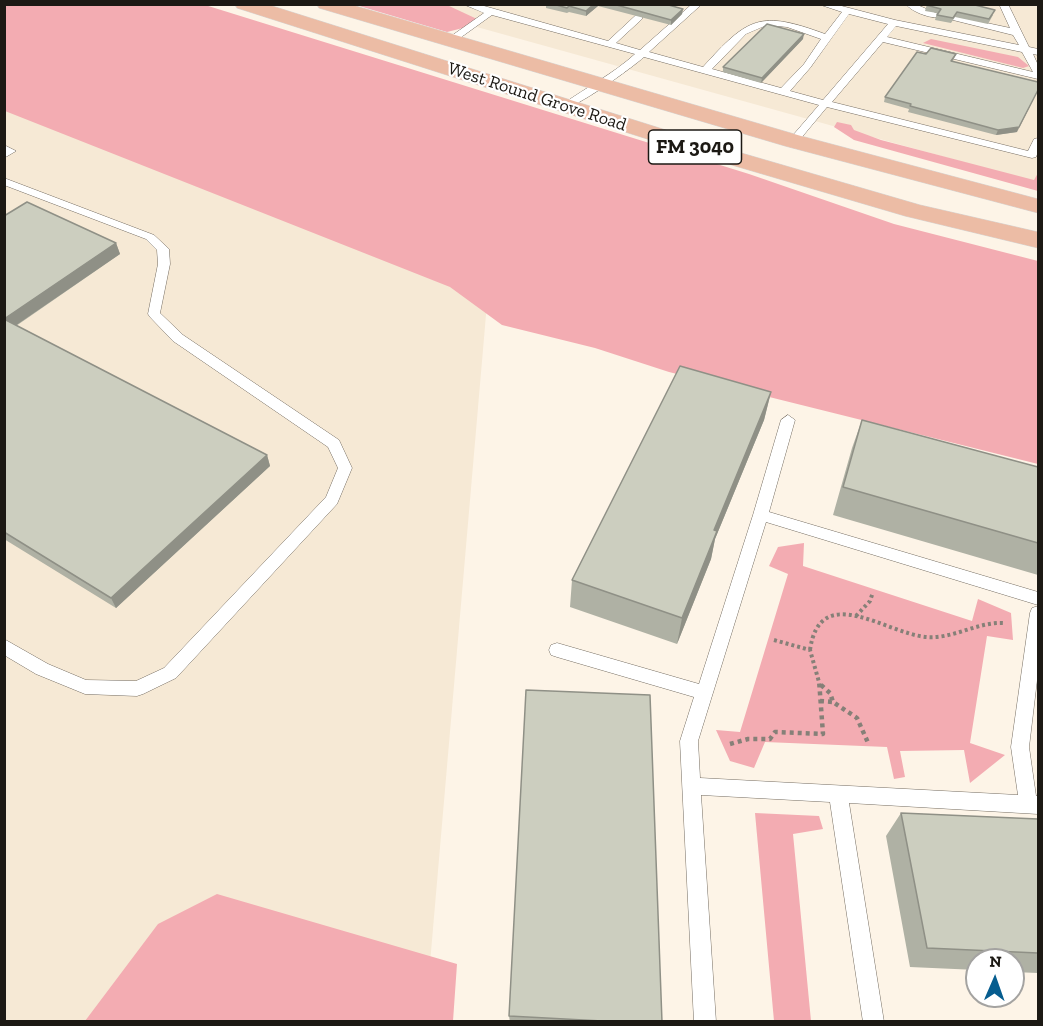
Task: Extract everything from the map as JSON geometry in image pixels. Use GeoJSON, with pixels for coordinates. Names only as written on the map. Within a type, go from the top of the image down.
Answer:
{"type":"FeatureCollection","features":[{"type":"Feature","properties":{"kind":"main road","name":"West Round Grove Road"},"geometry":{"type":"LineString","coordinates":[[244,4],[567,106],[914,211],[1038,240]]}},
{"type":"Feature","properties":{"kind":"main road","name":"West Round Grove Road"},"geometry":{"type":"LineString","coordinates":[[326,4],[793,141],[1038,206]]}},
{"type":"Feature","properties":{"kind":"lane"},"geometry":{"type":"LineString","coordinates":[[467,4],[827,104],[1032,155],[1038,141]]}},
{"type":"Feature","properties":{"kind":"lane"},"geometry":{"type":"LineString","coordinates":[[567,106],[598,84],[618,75],[698,4]]}},
{"type":"Feature","properties":{"kind":"lane"},"geometry":{"type":"LineString","coordinates":[[822,4],[894,23],[1038,52]]}},
{"type":"Feature","properties":{"kind":"lane"},"geometry":{"type":"LineString","coordinates":[[910,4],[912,7],[938,15]]}},
{"type":"Feature","properties":{"kind":"lane"},"geometry":{"type":"LineString","coordinates":[[1000,8],[1008,14],[1038,72]]}},
{"type":"Feature","properties":{"kind":"lane"},"geometry":{"type":"LineString","coordinates":[[783,92],[807,66],[847,11]]}},
{"type":"Feature","properties":{"kind":"lane"},"geometry":{"type":"LineString","coordinates":[[450,40],[491,12]]}},
{"type":"Feature","properties":{"kind":"lane"},"geometry":{"type":"LineString","coordinates":[[610,44],[639,17]]}},
{"type":"Feature","properties":{"kind":"lane"},"geometry":{"type":"LineString","coordinates":[[954,19],[1019,33]]}},
{"type":"Feature","properties":{"kind":"lane"},"geometry":{"type":"LineString","coordinates":[[705,71],[750,27],[766,23],[780,24],[827,38]]}},
{"type":"Feature","properties":{"kind":"lane"},"geometry":{"type":"LineString","coordinates":[[793,141],[894,23]]}},
{"type":"Feature","properties":{"kind":"lane"},"geometry":{"type":"LineString","coordinates":[[880,38],[911,45],[918,51],[978,67],[987,64],[1038,76]]}},
{"type":"Feature","properties":{"kind":"lane"},"geometry":{"type":"LineString","coordinates":[[4,148],[11,151],[4,155]]}},
{"type":"Feature","properties":{"kind":"lane"},"geometry":{"type":"LineString","coordinates":[[4,181],[150,237],[163,249],[154,314],[178,339],[334,444],[345,468],[332,500],[170,673],[137,689],[85,687],[42,669],[4,645]]}},
{"type":"Feature","properties":{"kind":"lane"},"geometry":{"type":"LineString","coordinates":[[705,1022],[689,741],[761,515],[788,420]]}},
{"type":"Feature","properties":{"kind":"lane"},"geometry":{"type":"LineString","coordinates":[[761,515],[1038,598]]}},
{"type":"Feature","properties":{"kind":"lane"},"geometry":{"type":"LineString","coordinates":[[692,786],[1033,804],[1020,747],[1038,613]]}},
{"type":"Feature","properties":{"kind":"lane"},"geometry":{"type":"LineString","coordinates":[[557,650],[705,693]]}},
{"type":"Feature","properties":{"kind":"lane"},"geometry":{"type":"LineString","coordinates":[[838,794],[874,1022]]}},
{"type":"Feature","properties":{"kind":"path"},"geometry":{"type":"LineString","coordinates":[[855,616],[866,606],[873,592]]}},
{"type":"Feature","properties":{"kind":"path"},"geometry":{"type":"LineString","coordinates":[[730,744],[748,739],[770,739],[775,732],[823,734],[820,685],[810,650],[813,631],[823,619],[839,613],[926,637],[946,635],[987,621],[1002,623]]}},
{"type":"Feature","properties":{"kind":"path"},"geometry":{"type":"LineString","coordinates":[[774,640],[810,650]]}},
{"type":"Feature","properties":{"kind":"path"},"geometry":{"type":"LineString","coordinates":[[820,685],[830,693],[833,702]]}},
{"type":"Feature","properties":{"kind":"path"},"geometry":{"type":"LineString","coordinates":[[820,701],[833,702],[850,711],[864,725],[869,745]]}},
{"type":"Feature","properties":{"kind":"shaded area"},"geometry":{"type":"Polygon","coordinates":[[[433,4],[845,4],[854,7],[860,4],[1038,5],[1038,183],[423,12],[433,4]]]}},
{"type":"Feature","properties":{"kind":"shaded area"},"geometry":{"type":"Polygon","coordinates":[[[4,5],[205,5],[749,174],[894,224],[1038,261],[1038,464],[669,372],[595,348],[502,325],[450,287],[5,111],[4,5]]]}},
{"type":"Feature","properties":{"kind":"shaded area"},"geometry":{"type":"Polygon","coordinates":[[[5,5],[503,118],[425,1021],[5,1022],[5,5]]]}},
{"type":"Feature","properties":{"kind":"shaded area"},"geometry":{"type":"Polygon","coordinates":[[[356,5],[447,5],[477,19],[467,27],[447,32],[356,5]]]}},
{"type":"Feature","properties":{"kind":"shaded area"},"geometry":{"type":"Polygon","coordinates":[[[931,39],[1018,57],[1029,66],[1023,68],[923,43],[931,39]]]}},
{"type":"Feature","properties":{"kind":"shaded area"},"geometry":{"type":"Polygon","coordinates":[[[837,122],[851,125],[854,130],[881,140],[1034,180],[1038,173],[1038,191],[854,140],[834,127],[837,122]]]}},
{"type":"Feature","properties":{"kind":"shaded area"},"geometry":{"type":"Polygon","coordinates":[[[804,543],[803,566],[972,621],[978,599],[1011,613],[1013,640],[987,636],[970,743],[1005,755],[970,783],[964,750],[900,751],[905,777],[894,779],[887,747],[765,742],[754,768],[730,761],[716,730],[740,732],[788,574],[769,566],[778,547],[804,543]]]}},
{"type":"Feature","properties":{"kind":"shaded area"},"geometry":{"type":"Polygon","coordinates":[[[755,813],[819,816],[823,829],[793,834],[811,1021],[774,1021],[755,813]]]}},
{"type":"Feature","properties":{"kind":"shaded area"},"geometry":{"type":"Polygon","coordinates":[[[217,894],[457,964],[453,1021],[85,1021],[158,924],[217,894]]]}},
{"type":"Feature","properties":{"kind":"building"},"geometry":{"type":"Polygon","coordinates":[[[553,4],[594,4],[586,11],[553,4]]]}},
{"type":"Feature","properties":{"kind":"building"},"geometry":{"type":"Polygon","coordinates":[[[613,4],[665,4],[683,9],[671,20],[613,4]]]}},
{"type":"Feature","properties":{"kind":"building"},"geometry":{"type":"Polygon","coordinates":[[[927,4],[971,4],[995,10],[989,19],[957,12],[953,18],[937,15],[941,9],[927,4]]]}},
{"type":"Feature","properties":{"kind":"building"},"geometry":{"type":"Polygon","coordinates":[[[767,24],[804,34],[762,78],[723,67],[767,24]]]}},
{"type":"Feature","properties":{"kind":"building"},"geometry":{"type":"Polygon","coordinates":[[[931,48],[956,54],[951,61],[1038,82],[1038,90],[1019,127],[998,130],[885,97],[917,52],[926,54],[931,48]]]}},
{"type":"Feature","properties":{"kind":"building"},"geometry":{"type":"Polygon","coordinates":[[[27,202],[116,243],[4,319],[4,216],[27,202]]]}},
{"type":"Feature","properties":{"kind":"building"},"geometry":{"type":"Polygon","coordinates":[[[4,319],[267,455],[111,598],[4,532],[4,319]]]}},
{"type":"Feature","properties":{"kind":"building"},"geometry":{"type":"Polygon","coordinates":[[[680,366],[771,392],[714,530],[717,531],[682,618],[572,580],[680,366]]]}},
{"type":"Feature","properties":{"kind":"building"},"geometry":{"type":"Polygon","coordinates":[[[862,420],[1038,467],[1038,543],[843,487],[862,420]]]}},
{"type":"Feature","properties":{"kind":"building"},"geometry":{"type":"Polygon","coordinates":[[[526,690],[650,695],[662,1022],[509,1016],[526,690]]]}},
{"type":"Feature","properties":{"kind":"building"},"geometry":{"type":"Polygon","coordinates":[[[901,813],[1038,819],[1038,953],[1025,952],[1025,948],[927,948],[901,813]]]}}]}
